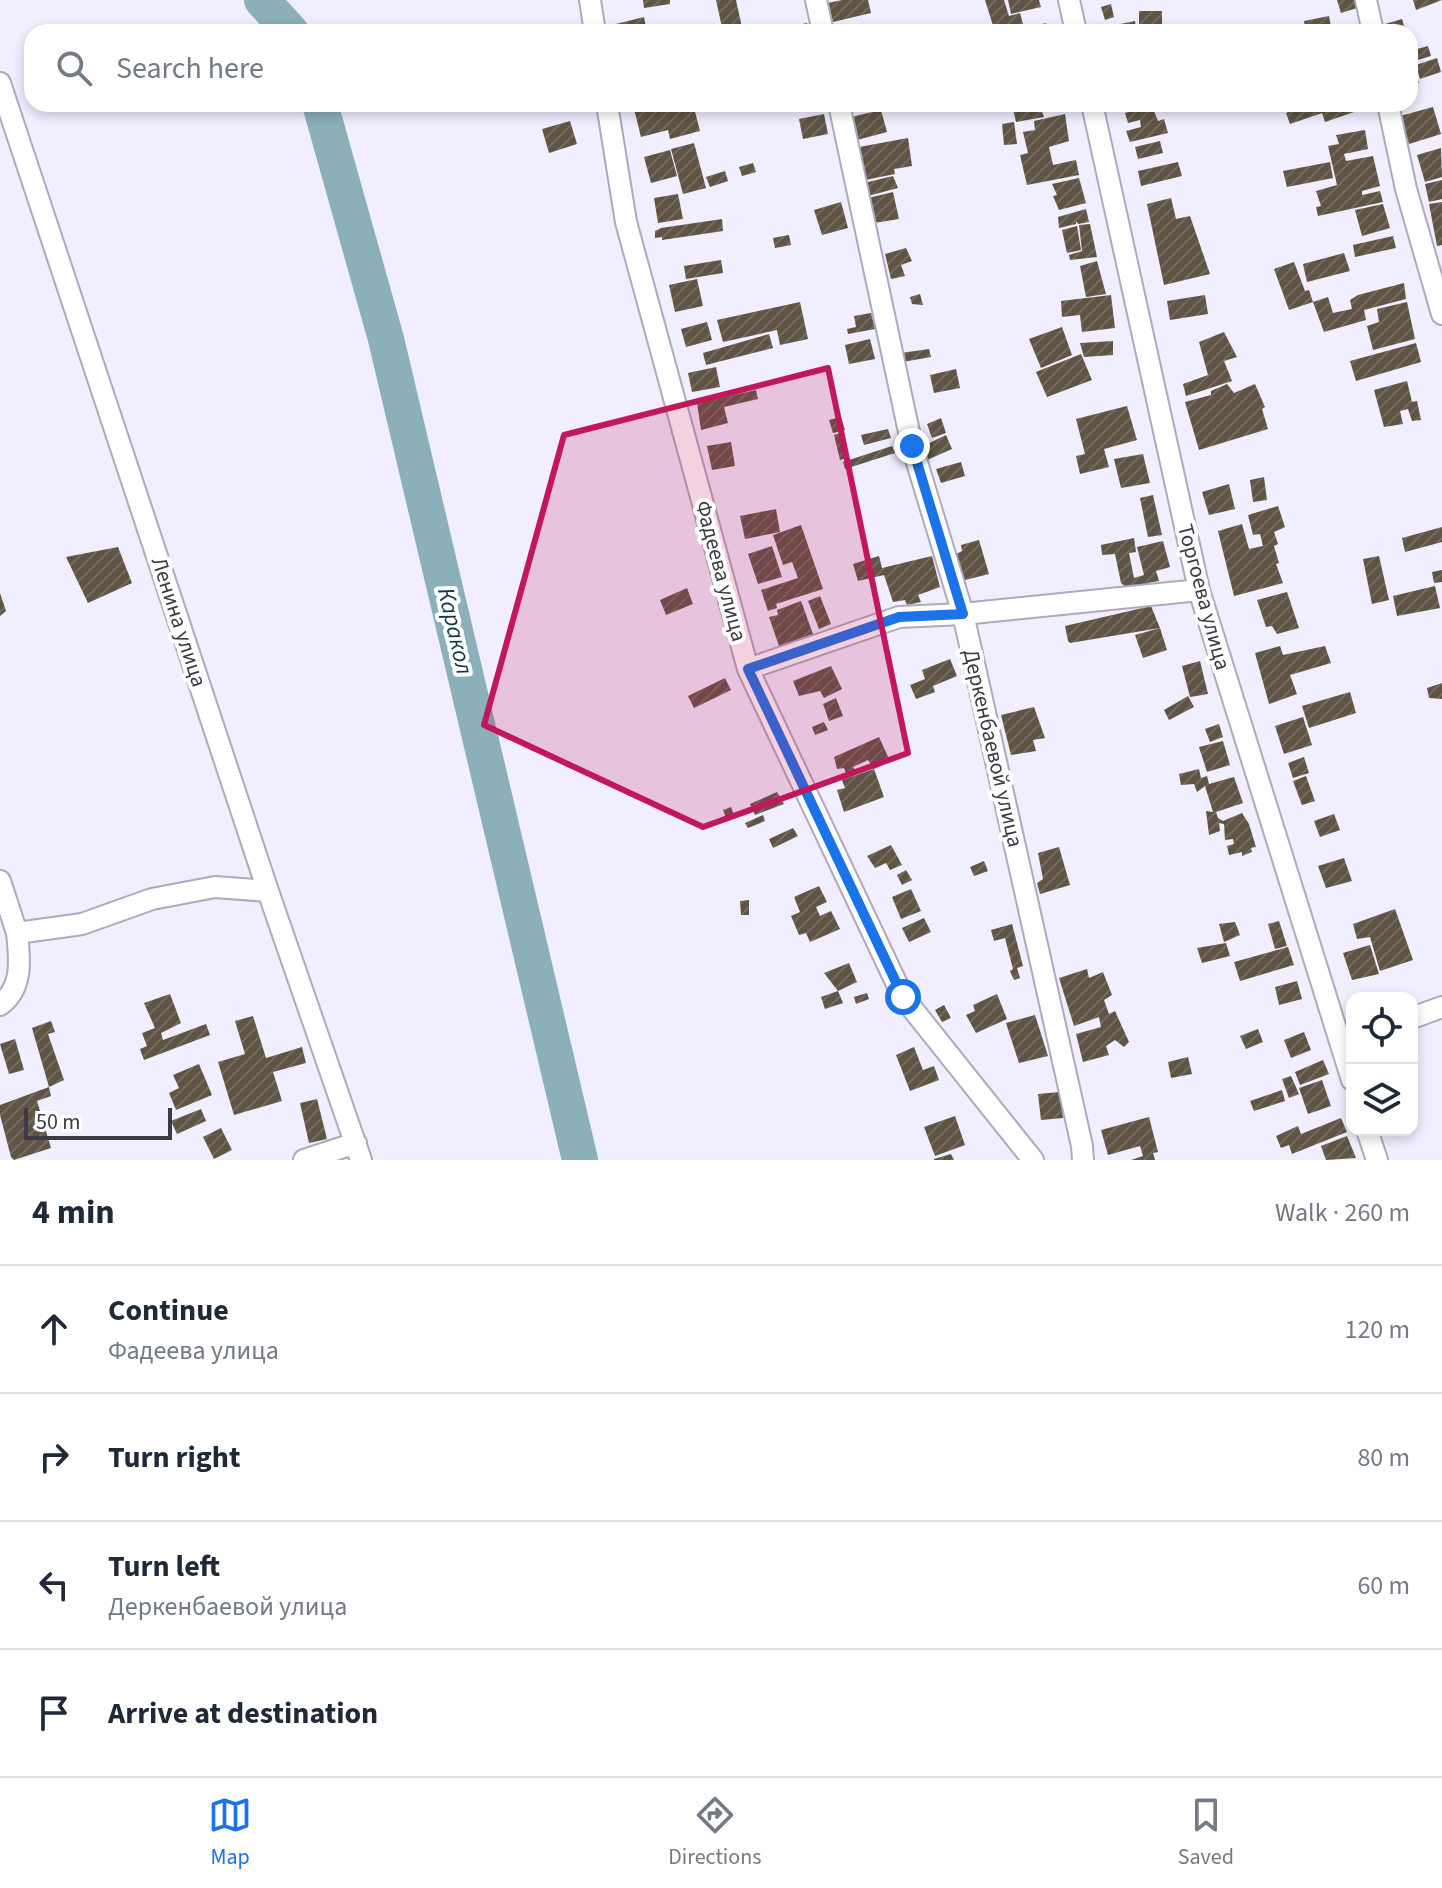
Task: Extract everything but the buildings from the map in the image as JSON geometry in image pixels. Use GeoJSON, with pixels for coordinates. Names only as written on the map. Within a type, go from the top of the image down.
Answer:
{"type":"FeatureCollection","features":[{"type":"Feature","properties":{"kind":"street"},"geometry":{"type":"LineString","coordinates":[[590,0],[594,24]]}},
{"type":"Feature","properties":{"kind":"street"},"geometry":{"type":"LineString","coordinates":[[816,0],[821,24]]}},
{"type":"Feature","properties":{"kind":"street"},"geometry":{"type":"LineString","coordinates":[[1069,0],[1074,24]]}},
{"type":"Feature","properties":{"kind":"street"},"geometry":{"type":"LineString","coordinates":[[1366,0],[1371,24]]}},
{"type":"Feature","properties":{"kind":"street","name":"Ленина улица"},"geometry":{"type":"LineString","coordinates":[[0,83],[268,891],[358,1152]]}},
{"type":"Feature","properties":{"kind":"street","name":"Фадеева улица"},"geometry":{"type":"LineString","coordinates":[[608,112],[626,222],[748,669],[903,997],[1033,1160]]}},
{"type":"Feature","properties":{"kind":"street","name":"Деркенбаевой улица"},"geometry":{"type":"LineString","coordinates":[[841,112],[912,446],[963,614],[1083,1160]]}},
{"type":"Feature","properties":{"kind":"street","name":"Торгоева улица"},"geometry":{"type":"LineString","coordinates":[[1094,112],[1199,590],[1346,1040]]}},
{"type":"Feature","properties":{"kind":"street"},"geometry":{"type":"LineString","coordinates":[[1390,112],[1406,189],[1442,314]]}},
{"type":"Feature","properties":{"kind":"street"},"geometry":{"type":"LineString","coordinates":[[748,669],[899,617],[963,614],[1199,590]]}},
{"type":"Feature","properties":{"kind":"street"},"geometry":{"type":"LineString","coordinates":[[0,881],[17,933],[21,963],[13,996],[0,1005]]}},
{"type":"Feature","properties":{"kind":"street"},"geometry":{"type":"LineString","coordinates":[[17,933],[82,924],[152,899],[215,887],[268,891]]}},
{"type":"Feature","properties":{"kind":"street"},"geometry":{"type":"LineString","coordinates":[[1418,1016],[1442,1007]]}},
{"type":"Feature","properties":{"kind":"street"},"geometry":{"type":"LineString","coordinates":[[1369,1136],[1377,1160]]}},
{"type":"Feature","properties":{"kind":"street"},"geometry":{"type":"LineString","coordinates":[[304,1160],[358,1152]]}},
{"type":"Feature","properties":{"kind":"highlighted area"},"geometry":{"type":"Polygon","coordinates":[[[828,368],[908,753],[703,827],[484,725],[564,435],[828,368]]]}},
{"type":"Feature","properties":{"kind":"waterway","name":"Каракол"},"geometry":{"type":"LineString","coordinates":[[262,0],[284,24]]}},
{"type":"Feature","properties":{"kind":"waterway","name":"Каракол"},"geometry":{"type":"LineString","coordinates":[[322,112],[386,339],[580,1160]]}},
{"type":"Feature","properties":{"kind":"route"},"geometry":{"type":"LineString","coordinates":[[903,997],[748,669],[899,617],[963,614],[912,446]]}}]}
